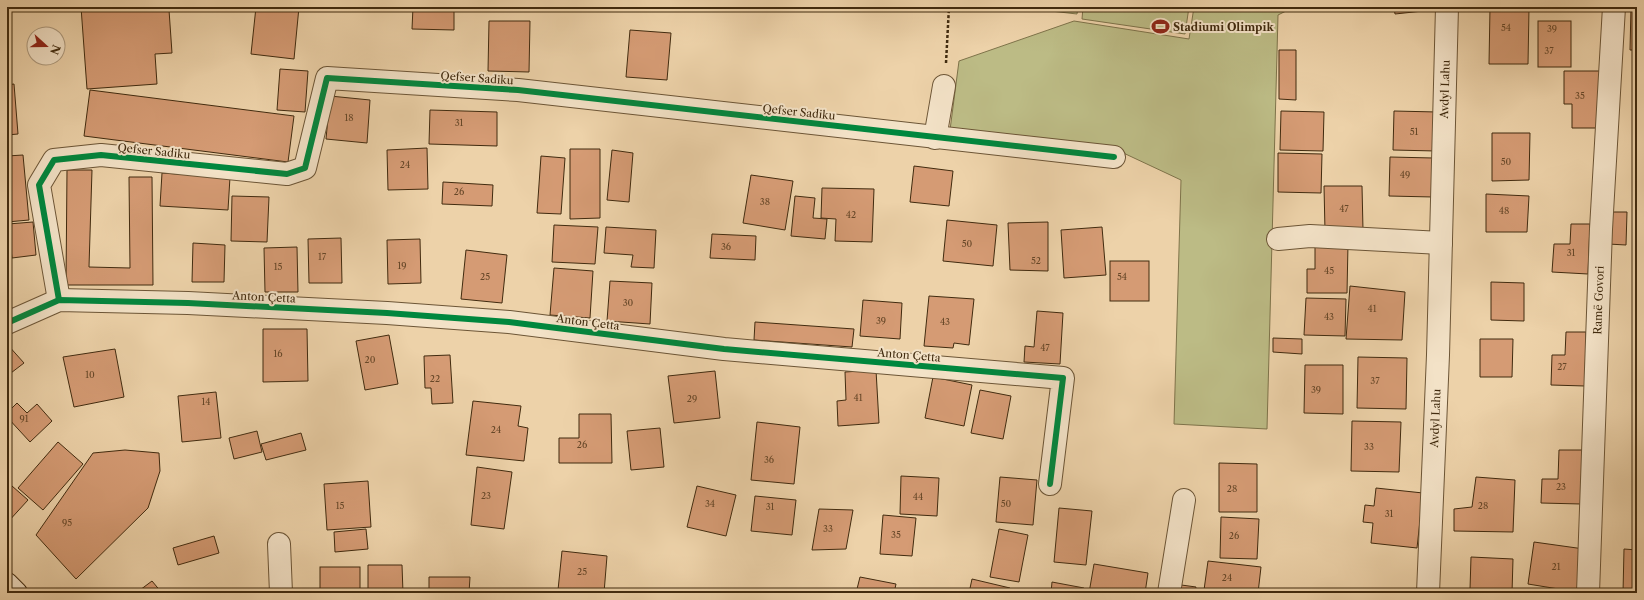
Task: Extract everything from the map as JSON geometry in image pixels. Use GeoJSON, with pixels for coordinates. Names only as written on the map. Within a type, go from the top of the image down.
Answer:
{"type":"FeatureCollection","features":[{"type":"Feature","properties":{"kind":"street","name":"Avdyl Lahu"},"geometry":{"type":"LineString","coordinates":[[1428,593],[1438,355],[1447,7]]}},
{"type":"Feature","properties":{"kind":"street","name":"Ramë Govori"},"geometry":{"type":"LineString","coordinates":[[1588,593],[1601,229],[1614,7]]}},
{"type":"Feature","properties":{"kind":"street","name":"Qefser Sadiku"},"geometry":{"type":"LineString","coordinates":[[59,300],[39,185],[54,160],[101,155],[288,174],[305,168],[327,78],[518,90],[1114,157]]}},
{"type":"Feature","properties":{"kind":"street"},"geometry":{"type":"LineString","coordinates":[[935,138],[944,86]]}},
{"type":"Feature","properties":{"kind":"street"},"geometry":{"type":"LineString","coordinates":[[1278,239],[1310,236],[1441,243]]}},
{"type":"Feature","properties":{"kind":"street","name":"Anton Çetta"},"geometry":{"type":"LineString","coordinates":[[7,323],[59,300],[188,303],[387,313],[501,321],[724,349],[1063,378],[1050,484]]}},
{"type":"Feature","properties":{"kind":"street"},"geometry":{"type":"LineString","coordinates":[[1169,593],[1184,500]]}},
{"type":"Feature","properties":{"kind":"street"},"geometry":{"type":"LineString","coordinates":[[279,544],[281,593]]}},
{"type":"Feature","properties":{"kind":"street"},"geometry":{"type":"LineString","coordinates":[[7,584],[16,593]]}},
{"type":"Feature","properties":{"kind":"path"},"geometry":{"type":"LineString","coordinates":[[944,86],[949,7]]}},
{"type":"Feature","properties":{"kind":"shaded area"},"geometry":{"type":"Polygon","coordinates":[[[1016,7],[1078,7],[1077,14],[1016,7]]]}},
{"type":"Feature","properties":{"kind":"shaded area","name":"Stadiumi Olimpik"},"geometry":{"type":"Polygon","coordinates":[[[1083,7],[1189,7],[1185,34],[1082,19],[1083,7]]]}},
{"type":"Feature","properties":{"kind":"shaded area"},"geometry":{"type":"Polygon","coordinates":[[[1194,7],[1294,7],[1278,15],[1267,429],[1174,424],[1181,180],[1117,150],[950,130],[959,61],[1074,21],[1189,39],[1194,7]]]}},
{"type":"Feature","properties":{"kind":"building"},"geometry":{"type":"Polygon","coordinates":[[[81,7],[152,7],[152,11],[169,10],[172,53],[155,54],[157,84],[87,89],[81,7]]]}},
{"type":"Feature","properties":{"kind":"building"},"geometry":{"type":"Polygon","coordinates":[[[256,7],[299,7],[294,59],[251,54],[256,7]]]}},
{"type":"Feature","properties":{"kind":"building"},"geometry":{"type":"Polygon","coordinates":[[[413,7],[454,7],[454,30],[412,29],[413,7]]]}},
{"type":"Feature","properties":{"kind":"building"},"geometry":{"type":"Polygon","coordinates":[[[1394,7],[1432,7],[1432,10],[1395,14],[1394,7]]]}},
{"type":"Feature","properties":{"kind":"building"},"geometry":{"type":"Polygon","coordinates":[[[1631,7],[1637,7],[1637,50],[1630,50],[1631,7]]]}},
{"type":"Feature","properties":{"kind":"building"},"geometry":{"type":"Polygon","coordinates":[[[1490,8],[1529,8],[1528,64],[1489,64],[1490,8]]]}},
{"type":"Feature","properties":{"kind":"building"},"geometry":{"type":"Polygon","coordinates":[[[489,21],[530,21],[529,72],[488,71],[489,21]]]}},
{"type":"Feature","properties":{"kind":"building"},"geometry":{"type":"Polygon","coordinates":[[[1538,21],[1571,21],[1571,67],[1538,67],[1538,21]]]}},
{"type":"Feature","properties":{"kind":"building"},"geometry":{"type":"Polygon","coordinates":[[[630,30],[671,33],[667,80],[626,77],[630,30]]]}},
{"type":"Feature","properties":{"kind":"building"},"geometry":{"type":"Polygon","coordinates":[[[1279,50],[1296,50],[1296,100],[1279,99],[1279,50]]]}},
{"type":"Feature","properties":{"kind":"building"},"geometry":{"type":"Polygon","coordinates":[[[280,69],[308,71],[305,112],[277,110],[280,69]]]}},
{"type":"Feature","properties":{"kind":"building"},"geometry":{"type":"Polygon","coordinates":[[[1564,71],[1602,71],[1601,128],[1572,128],[1572,104],[1564,104],[1564,71]]]}},
{"type":"Feature","properties":{"kind":"building"},"geometry":{"type":"Polygon","coordinates":[[[14,84],[18,134],[7,135],[7,85],[14,84]]]}},
{"type":"Feature","properties":{"kind":"building"},"geometry":{"type":"Polygon","coordinates":[[[90,90],[294,116],[288,162],[84,136],[90,90]]]}},
{"type":"Feature","properties":{"kind":"building"},"geometry":{"type":"Polygon","coordinates":[[[330,96],[370,100],[367,143],[326,139],[330,96]]]}},
{"type":"Feature","properties":{"kind":"building"},"geometry":{"type":"Polygon","coordinates":[[[430,110],[497,112],[497,146],[429,144],[430,110]]]}},
{"type":"Feature","properties":{"kind":"building"},"geometry":{"type":"Polygon","coordinates":[[[1281,111],[1324,112],[1323,151],[1280,150],[1281,111]]]}},
{"type":"Feature","properties":{"kind":"building"},"geometry":{"type":"Polygon","coordinates":[[[1394,111],[1437,112],[1436,151],[1393,150],[1394,111]]]}},
{"type":"Feature","properties":{"kind":"building"},"geometry":{"type":"Polygon","coordinates":[[[1492,133],[1530,133],[1529,180],[1492,181],[1492,133]]]}},
{"type":"Feature","properties":{"kind":"building"},"geometry":{"type":"Polygon","coordinates":[[[427,148],[428,189],[388,190],[387,150],[427,148]]]}},
{"type":"Feature","properties":{"kind":"building"},"geometry":{"type":"Polygon","coordinates":[[[570,149],[600,149],[600,218],[570,219],[570,149]]]}},
{"type":"Feature","properties":{"kind":"building"},"geometry":{"type":"Polygon","coordinates":[[[612,150],[633,153],[629,202],[607,200],[612,150]]]}},
{"type":"Feature","properties":{"kind":"building"},"geometry":{"type":"Polygon","coordinates":[[[1278,153],[1322,154],[1321,193],[1278,192],[1278,153]]]}},
{"type":"Feature","properties":{"kind":"building"},"geometry":{"type":"Polygon","coordinates":[[[23,155],[29,220],[7,222],[7,156],[23,155]]]}},
{"type":"Feature","properties":{"kind":"building"},"geometry":{"type":"Polygon","coordinates":[[[541,156],[565,158],[561,214],[537,213],[541,156]]]}},
{"type":"Feature","properties":{"kind":"building"},"geometry":{"type":"Polygon","coordinates":[[[1390,157],[1433,158],[1433,197],[1389,196],[1390,157]]]}},
{"type":"Feature","properties":{"kind":"building"},"geometry":{"type":"Polygon","coordinates":[[[914,166],[953,171],[949,206],[910,202],[914,166]]]}},
{"type":"Feature","properties":{"kind":"building"},"geometry":{"type":"Polygon","coordinates":[[[67,170],[92,170],[89,267],[130,268],[129,177],[152,177],[153,285],[66,285],[67,170]]]}},
{"type":"Feature","properties":{"kind":"building"},"geometry":{"type":"Polygon","coordinates":[[[162,173],[230,177],[228,210],[160,206],[162,173]]]}},
{"type":"Feature","properties":{"kind":"building"},"geometry":{"type":"Polygon","coordinates":[[[751,175],[793,181],[785,230],[743,223],[751,175]]]}},
{"type":"Feature","properties":{"kind":"building"},"geometry":{"type":"Polygon","coordinates":[[[443,182],[493,185],[492,206],[442,204],[443,182]]]}},
{"type":"Feature","properties":{"kind":"building"},"geometry":{"type":"Polygon","coordinates":[[[1324,186],[1362,186],[1363,230],[1325,231],[1324,186]]]}},
{"type":"Feature","properties":{"kind":"building"},"geometry":{"type":"Polygon","coordinates":[[[822,188],[874,189],[872,242],[835,241],[836,219],[821,218],[822,188]]]}},
{"type":"Feature","properties":{"kind":"building"},"geometry":{"type":"Polygon","coordinates":[[[1486,194],[1529,196],[1527,232],[1486,232],[1486,194]]]}},
{"type":"Feature","properties":{"kind":"building"},"geometry":{"type":"Polygon","coordinates":[[[232,196],[269,197],[267,242],[231,241],[232,196]]]}},
{"type":"Feature","properties":{"kind":"building"},"geometry":{"type":"Polygon","coordinates":[[[795,196],[815,198],[813,218],[827,219],[825,239],[791,236],[795,196]]]}},
{"type":"Feature","properties":{"kind":"building"},"geometry":{"type":"Polygon","coordinates":[[[1609,212],[1627,212],[1626,245],[1608,244],[1609,212]]]}},
{"type":"Feature","properties":{"kind":"building"},"geometry":{"type":"Polygon","coordinates":[[[947,220],[997,225],[993,266],[943,261],[947,220]]]}},
{"type":"Feature","properties":{"kind":"building"},"geometry":{"type":"Polygon","coordinates":[[[33,222],[36,255],[12,258],[8,224],[33,222]]]}},
{"type":"Feature","properties":{"kind":"building"},"geometry":{"type":"Polygon","coordinates":[[[1048,222],[1048,271],[1010,270],[1008,223],[1048,222]]]}},
{"type":"Feature","properties":{"kind":"building"},"geometry":{"type":"Polygon","coordinates":[[[1571,224],[1590,224],[1588,274],[1552,272],[1554,244],[1570,244],[1571,224]]]}},
{"type":"Feature","properties":{"kind":"building"},"geometry":{"type":"Polygon","coordinates":[[[554,225],[598,227],[595,264],[552,262],[554,225]]]}},
{"type":"Feature","properties":{"kind":"building"},"geometry":{"type":"Polygon","coordinates":[[[606,227],[656,230],[654,268],[631,267],[633,255],[604,253],[606,227]]]}},
{"type":"Feature","properties":{"kind":"building"},"geometry":{"type":"Polygon","coordinates":[[[1102,227],[1106,275],[1064,278],[1061,230],[1102,227]]]}},
{"type":"Feature","properties":{"kind":"building"},"geometry":{"type":"Polygon","coordinates":[[[712,234],[756,236],[755,260],[710,258],[712,234]]]}},
{"type":"Feature","properties":{"kind":"building"},"geometry":{"type":"Polygon","coordinates":[[[341,238],[342,283],[309,283],[308,239],[341,238]]]}},
{"type":"Feature","properties":{"kind":"building"},"geometry":{"type":"Polygon","coordinates":[[[420,239],[421,283],[388,284],[387,240],[420,239]]]}},
{"type":"Feature","properties":{"kind":"building"},"geometry":{"type":"Polygon","coordinates":[[[193,243],[225,245],[224,282],[192,282],[193,243]]]}},
{"type":"Feature","properties":{"kind":"building"},"geometry":{"type":"Polygon","coordinates":[[[1315,244],[1348,244],[1347,293],[1307,293],[1307,269],[1315,269],[1315,244]]]}},
{"type":"Feature","properties":{"kind":"building"},"geometry":{"type":"Polygon","coordinates":[[[297,247],[298,292],[265,292],[264,248],[297,247]]]}},
{"type":"Feature","properties":{"kind":"building"},"geometry":{"type":"Polygon","coordinates":[[[466,250],[507,255],[502,303],[461,299],[466,250]]]}},
{"type":"Feature","properties":{"kind":"building"},"geometry":{"type":"Polygon","coordinates":[[[1110,261],[1149,261],[1149,301],[1110,301],[1110,261]]]}},
{"type":"Feature","properties":{"kind":"building"},"geometry":{"type":"Polygon","coordinates":[[[554,268],[593,271],[590,318],[550,315],[554,268]]]}},
{"type":"Feature","properties":{"kind":"building"},"geometry":{"type":"Polygon","coordinates":[[[610,281],[652,283],[650,324],[607,321],[610,281]]]}},
{"type":"Feature","properties":{"kind":"building"},"geometry":{"type":"Polygon","coordinates":[[[1491,282],[1524,283],[1524,321],[1491,320],[1491,282]]]}},
{"type":"Feature","properties":{"kind":"building"},"geometry":{"type":"Polygon","coordinates":[[[1350,286],[1405,292],[1402,340],[1346,339],[1350,286]]]}},
{"type":"Feature","properties":{"kind":"building"},"geometry":{"type":"Polygon","coordinates":[[[929,296],[974,299],[969,345],[954,343],[953,348],[924,346],[929,296]]]}},
{"type":"Feature","properties":{"kind":"building"},"geometry":{"type":"Polygon","coordinates":[[[1306,298],[1346,299],[1345,336],[1304,335],[1306,298]]]}},
{"type":"Feature","properties":{"kind":"building"},"geometry":{"type":"Polygon","coordinates":[[[863,300],[902,303],[900,339],[860,336],[863,300]]]}},
{"type":"Feature","properties":{"kind":"building"},"geometry":{"type":"Polygon","coordinates":[[[1037,311],[1063,313],[1060,364],[1024,362],[1025,346],[1034,347],[1037,311]]]}},
{"type":"Feature","properties":{"kind":"building"},"geometry":{"type":"Polygon","coordinates":[[[755,322],[854,329],[852,347],[754,340],[755,322]]]}},
{"type":"Feature","properties":{"kind":"building"},"geometry":{"type":"Polygon","coordinates":[[[263,329],[307,329],[308,381],[263,382],[263,329]]]}},
{"type":"Feature","properties":{"kind":"building"},"geometry":{"type":"Polygon","coordinates":[[[1566,332],[1586,332],[1585,386],[1551,385],[1552,355],[1565,355],[1566,332]]]}},
{"type":"Feature","properties":{"kind":"building"},"geometry":{"type":"Polygon","coordinates":[[[389,335],[398,384],[365,390],[356,341],[389,335]]]}},
{"type":"Feature","properties":{"kind":"building"},"geometry":{"type":"Polygon","coordinates":[[[1273,338],[1302,339],[1302,354],[1273,352],[1273,338]]]}},
{"type":"Feature","properties":{"kind":"building"},"geometry":{"type":"Polygon","coordinates":[[[1480,339],[1513,339],[1512,377],[1480,377],[1480,339]]]}},
{"type":"Feature","properties":{"kind":"building"},"geometry":{"type":"Polygon","coordinates":[[[7,344],[24,363],[7,376],[7,344]]]}},
{"type":"Feature","properties":{"kind":"building"},"geometry":{"type":"Polygon","coordinates":[[[115,349],[124,397],[74,407],[63,357],[115,349]]]}},
{"type":"Feature","properties":{"kind":"building"},"geometry":{"type":"Polygon","coordinates":[[[450,355],[453,403],[432,404],[431,388],[425,388],[424,356],[450,355]]]}},
{"type":"Feature","properties":{"kind":"building"},"geometry":{"type":"Polygon","coordinates":[[[1358,357],[1407,358],[1406,409],[1357,408],[1358,357]]]}},
{"type":"Feature","properties":{"kind":"building"},"geometry":{"type":"Polygon","coordinates":[[[1305,365],[1343,365],[1343,414],[1304,413],[1305,365]]]}},
{"type":"Feature","properties":{"kind":"building"},"geometry":{"type":"Polygon","coordinates":[[[876,370],[879,423],[838,426],[837,401],[846,400],[845,372],[876,370]]]}},
{"type":"Feature","properties":{"kind":"building"},"geometry":{"type":"Polygon","coordinates":[[[715,371],[720,418],[674,423],[668,376],[715,371]]]}},
{"type":"Feature","properties":{"kind":"building"},"geometry":{"type":"Polygon","coordinates":[[[933,377],[972,385],[964,426],[925,418],[933,377]]]}},
{"type":"Feature","properties":{"kind":"building"},"geometry":{"type":"Polygon","coordinates":[[[980,390],[1011,396],[1003,439],[971,433],[980,390]]]}},
{"type":"Feature","properties":{"kind":"building"},"geometry":{"type":"Polygon","coordinates":[[[216,392],[221,438],[182,442],[178,396],[216,392]]]}},
{"type":"Feature","properties":{"kind":"building"},"geometry":{"type":"Polygon","coordinates":[[[473,401],[521,406],[518,426],[528,428],[524,461],[466,455],[473,401]]]}},
{"type":"Feature","properties":{"kind":"building"},"geometry":{"type":"Polygon","coordinates":[[[17,403],[27,413],[37,404],[52,421],[30,442],[7,417],[7,413],[17,403]]]}},
{"type":"Feature","properties":{"kind":"building"},"geometry":{"type":"Polygon","coordinates":[[[579,414],[611,414],[612,463],[559,463],[559,438],[579,438],[579,414]]]}},
{"type":"Feature","properties":{"kind":"building"},"geometry":{"type":"Polygon","coordinates":[[[1352,421],[1401,422],[1399,472],[1351,471],[1352,421]]]}},
{"type":"Feature","properties":{"kind":"building"},"geometry":{"type":"Polygon","coordinates":[[[757,422],[800,427],[794,484],[751,480],[757,422]]]}},
{"type":"Feature","properties":{"kind":"building"},"geometry":{"type":"Polygon","coordinates":[[[660,428],[664,467],[631,470],[627,431],[660,428]]]}},
{"type":"Feature","properties":{"kind":"building"},"geometry":{"type":"Polygon","coordinates":[[[257,431],[262,452],[234,459],[229,438],[257,431]]]}},
{"type":"Feature","properties":{"kind":"building"},"geometry":{"type":"Polygon","coordinates":[[[301,433],[306,450],[266,460],[261,444],[301,433]]]}},
{"type":"Feature","properties":{"kind":"building"},"geometry":{"type":"Polygon","coordinates":[[[58,442],[83,464],[43,510],[18,488],[58,442]]]}},
{"type":"Feature","properties":{"kind":"building"},"geometry":{"type":"Polygon","coordinates":[[[125,450],[159,453],[160,471],[148,508],[76,579],[36,535],[93,453],[125,450]]]}},
{"type":"Feature","properties":{"kind":"building"},"geometry":{"type":"Polygon","coordinates":[[[1559,450],[1582,450],[1581,504],[1541,503],[1542,479],[1558,479],[1559,450]]]}},
{"type":"Feature","properties":{"kind":"building"},"geometry":{"type":"Polygon","coordinates":[[[1219,463],[1257,464],[1257,512],[1219,512],[1219,463]]]}},
{"type":"Feature","properties":{"kind":"building"},"geometry":{"type":"Polygon","coordinates":[[[477,467],[512,472],[504,529],[471,525],[477,467]]]}},
{"type":"Feature","properties":{"kind":"building"},"geometry":{"type":"Polygon","coordinates":[[[901,476],[939,478],[937,516],[900,514],[901,476]]]}},
{"type":"Feature","properties":{"kind":"building"},"geometry":{"type":"Polygon","coordinates":[[[1000,477],[1037,480],[1033,525],[996,522],[1000,477]]]}},
{"type":"Feature","properties":{"kind":"building"},"geometry":{"type":"Polygon","coordinates":[[[1476,477],[1515,480],[1513,532],[1454,531],[1454,509],[1472,507],[1476,477]]]}},
{"type":"Feature","properties":{"kind":"building"},"geometry":{"type":"Polygon","coordinates":[[[368,481],[371,527],[327,530],[324,484],[368,481]]]}},
{"type":"Feature","properties":{"kind":"building"},"geometry":{"type":"Polygon","coordinates":[[[12,486],[28,500],[7,523],[7,492],[12,486]]]}},
{"type":"Feature","properties":{"kind":"building"},"geometry":{"type":"Polygon","coordinates":[[[697,486],[736,495],[726,536],[687,527],[697,486]]]}},
{"type":"Feature","properties":{"kind":"building"},"geometry":{"type":"Polygon","coordinates":[[[1376,488],[1423,493],[1417,548],[1371,543],[1373,523],[1363,522],[1365,505],[1374,506],[1376,488]]]}},
{"type":"Feature","properties":{"kind":"building"},"geometry":{"type":"Polygon","coordinates":[[[755,496],[796,500],[792,535],[751,531],[755,496]]]}},
{"type":"Feature","properties":{"kind":"building"},"geometry":{"type":"Polygon","coordinates":[[[1059,508],[1092,511],[1086,565],[1054,562],[1059,508]]]}},
{"type":"Feature","properties":{"kind":"building"},"geometry":{"type":"Polygon","coordinates":[[[819,509],[853,510],[846,549],[812,550],[819,509]]]}},
{"type":"Feature","properties":{"kind":"building"},"geometry":{"type":"Polygon","coordinates":[[[883,515],[916,518],[912,556],[880,554],[883,515]]]}},
{"type":"Feature","properties":{"kind":"building"},"geometry":{"type":"Polygon","coordinates":[[[1221,517],[1259,519],[1257,559],[1220,558],[1221,517]]]}},
{"type":"Feature","properties":{"kind":"building"},"geometry":{"type":"Polygon","coordinates":[[[366,529],[368,549],[335,552],[334,532],[366,529]]]}},
{"type":"Feature","properties":{"kind":"building"},"geometry":{"type":"Polygon","coordinates":[[[999,529],[1028,535],[1019,582],[990,577],[999,529]]]}},
{"type":"Feature","properties":{"kind":"building"},"geometry":{"type":"Polygon","coordinates":[[[214,536],[219,553],[178,565],[173,548],[214,536]]]}},
{"type":"Feature","properties":{"kind":"building"},"geometry":{"type":"Polygon","coordinates":[[[1534,542],[1584,549],[1577,592],[1528,584],[1534,542]]]}},
{"type":"Feature","properties":{"kind":"building"},"geometry":{"type":"Polygon","coordinates":[[[1624,549],[1637,550],[1637,593],[1623,593],[1624,549]]]}},
{"type":"Feature","properties":{"kind":"building"},"geometry":{"type":"Polygon","coordinates":[[[562,551],[607,556],[604,593],[584,593],[558,590],[562,551]]]}},
{"type":"Feature","properties":{"kind":"building"},"geometry":{"type":"Polygon","coordinates":[[[1471,557],[1513,559],[1512,593],[1479,593],[1479,589],[1470,589],[1471,557]]]}},
{"type":"Feature","properties":{"kind":"building"},"geometry":{"type":"Polygon","coordinates":[[[1208,561],[1261,567],[1258,593],[1232,593],[1204,590],[1208,561]]]}},
{"type":"Feature","properties":{"kind":"building"},"geometry":{"type":"Polygon","coordinates":[[[1094,564],[1148,573],[1145,593],[1089,593],[1094,564]]]}},
{"type":"Feature","properties":{"kind":"building"},"geometry":{"type":"Polygon","coordinates":[[[368,565],[402,565],[403,593],[368,593],[368,565]]]}},
{"type":"Feature","properties":{"kind":"building"},"geometry":{"type":"Polygon","coordinates":[[[320,567],[360,567],[360,593],[320,593],[320,567]]]}},
{"type":"Feature","properties":{"kind":"building"},"geometry":{"type":"Polygon","coordinates":[[[429,577],[470,577],[469,593],[429,593],[429,577]]]}},
{"type":"Feature","properties":{"kind":"building"},"geometry":{"type":"Polygon","coordinates":[[[860,577],[896,584],[894,593],[856,593],[860,577]]]}},
{"type":"Feature","properties":{"kind":"building"},"geometry":{"type":"Polygon","coordinates":[[[972,579],[1010,588],[1009,593],[969,593],[972,579]]]}},
{"type":"Feature","properties":{"kind":"building"},"geometry":{"type":"Polygon","coordinates":[[[152,581],[162,593],[136,593],[152,581]]]}},
{"type":"Feature","properties":{"kind":"building"},"geometry":{"type":"Polygon","coordinates":[[[1052,582],[1084,588],[1083,593],[1051,593],[1052,582]]]}},
{"type":"Feature","properties":{"kind":"building"},"geometry":{"type":"Polygon","coordinates":[[[1174,584],[1196,587],[1195,593],[1172,593],[1174,584]]]}},
{"type":"Feature","properties":{"kind":"cycle path"},"geometry":{"type":"LineString","coordinates":[[59,300],[39,185],[54,160],[101,155],[287,174],[305,168],[327,78],[518,90],[1114,157]]}},
{"type":"Feature","properties":{"kind":"cycle path"},"geometry":{"type":"LineString","coordinates":[[7,323],[59,300],[188,303],[387,313],[509,322],[724,349],[1063,378],[1050,484]]}},
{"type":"Feature","properties":{"kind":"place","name":"Stadiumi Olimpik"},"geometry":{"type":"Point","coordinates":[1160,27]}}]}
